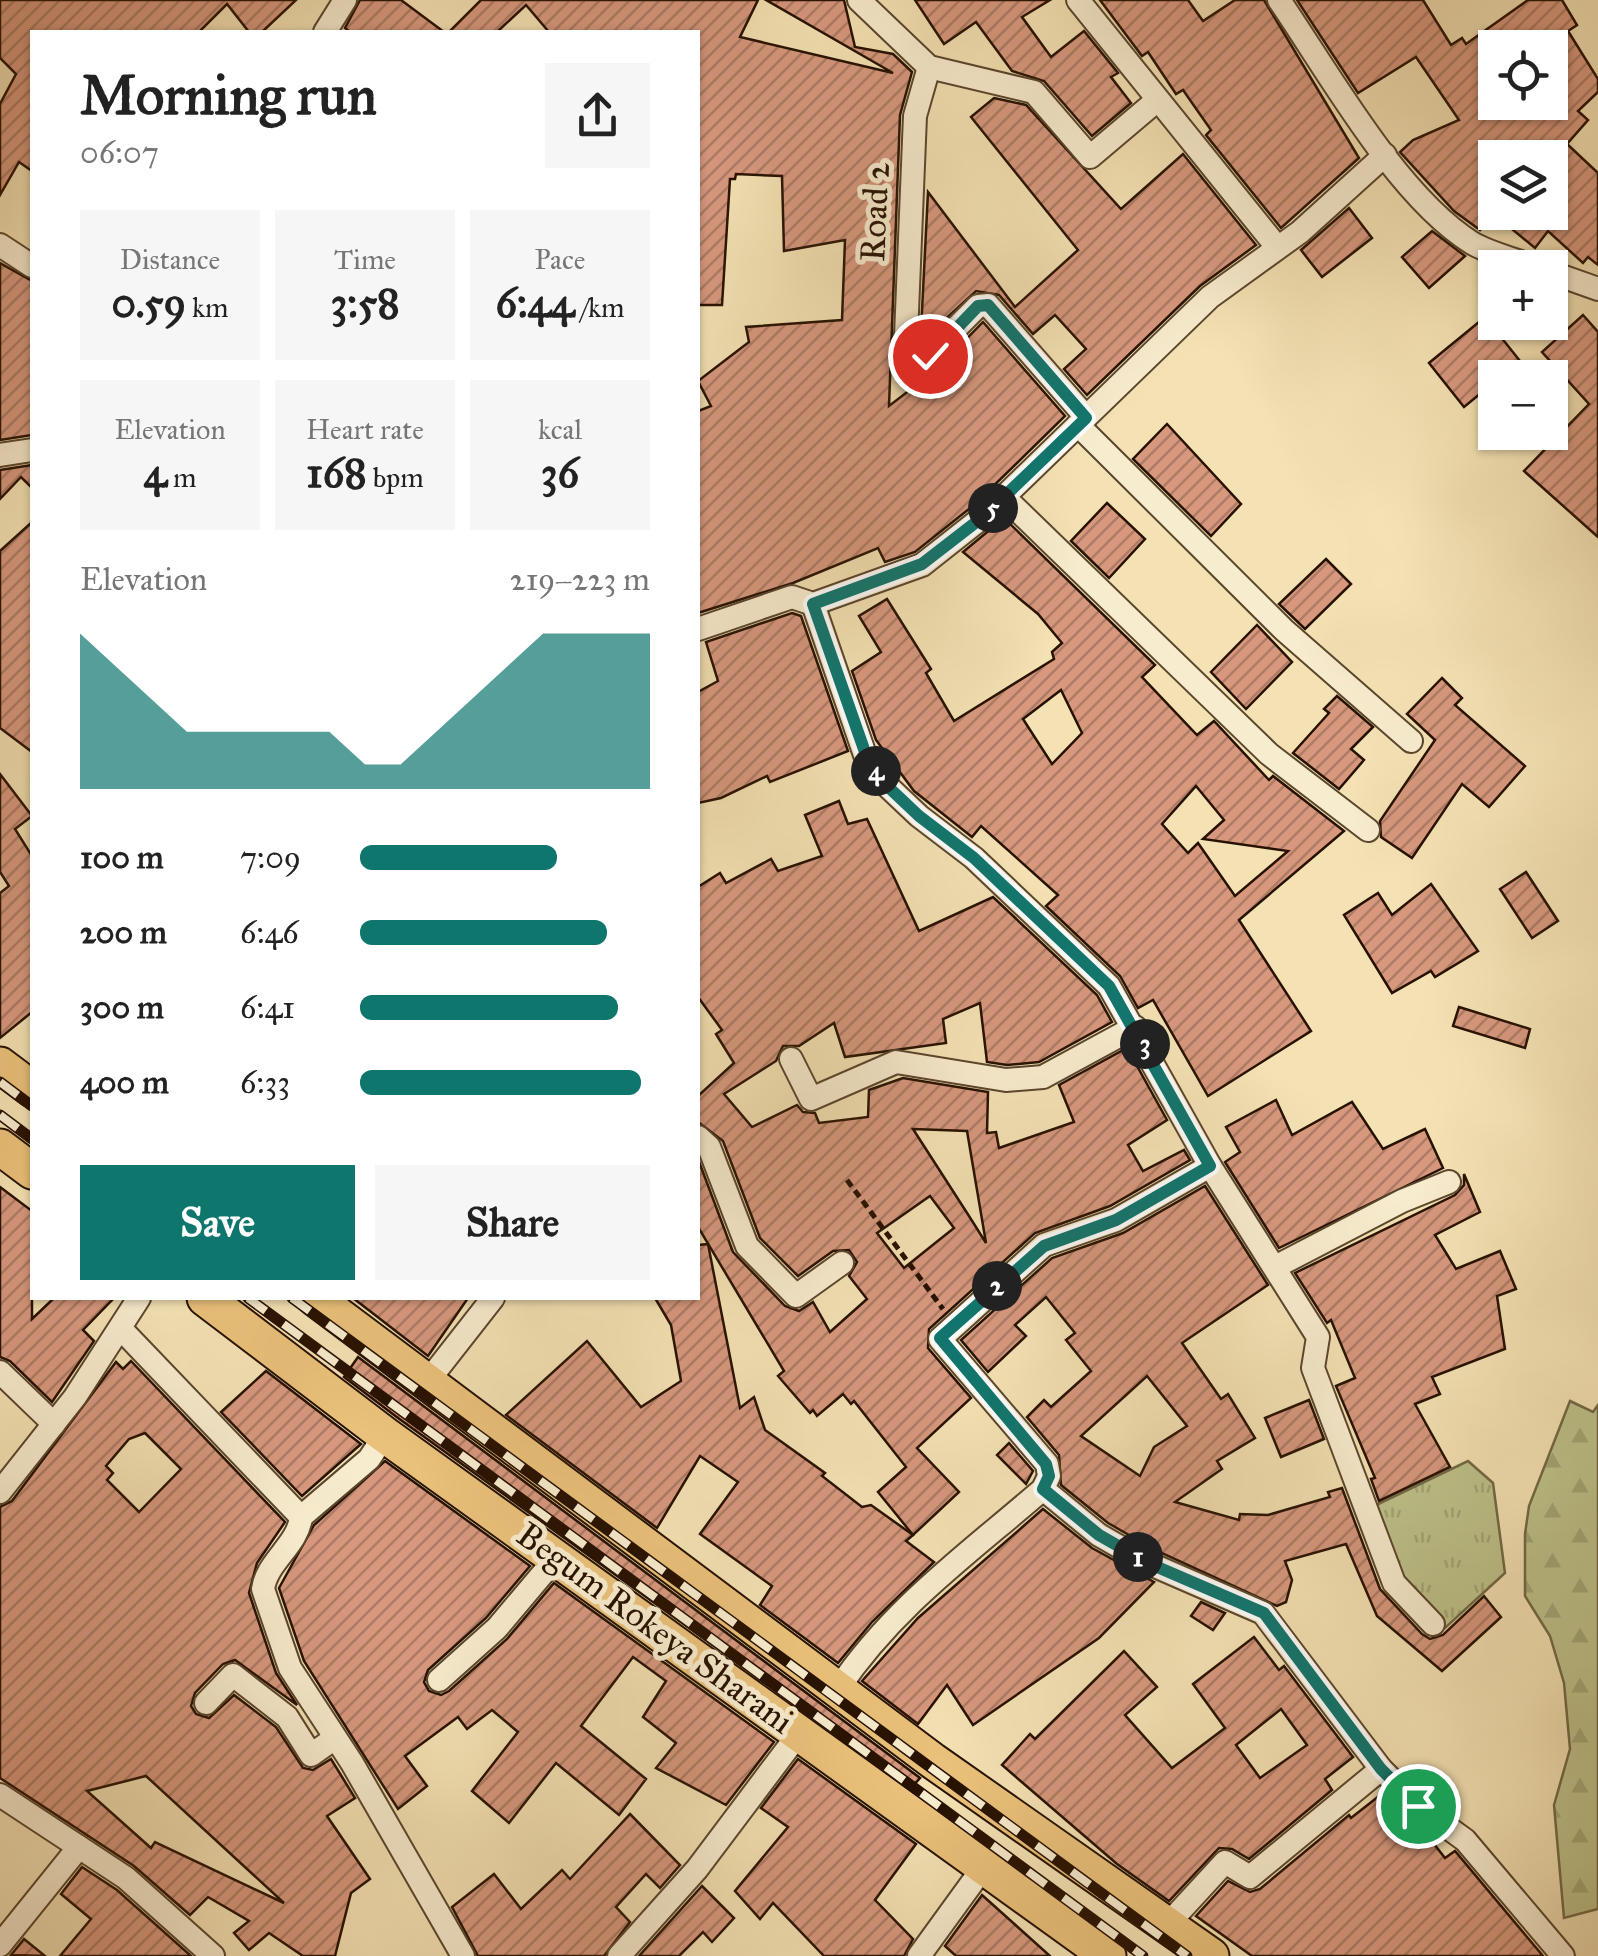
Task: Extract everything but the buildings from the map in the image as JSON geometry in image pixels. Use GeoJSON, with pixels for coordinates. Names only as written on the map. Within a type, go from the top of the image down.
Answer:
{"type":"FeatureCollection","features":[{"type":"Feature","properties":{"kind":"main road"},"geometry":{"type":"LineString","coordinates":[[0,1065],[30,1087]]}},
{"type":"Feature","properties":{"kind":"main road"},"geometry":{"type":"LineString","coordinates":[[0,1147],[30,1170]]}},
{"type":"Feature","properties":{"kind":"main road","name":"Begum Rokeya Sharani"},"geometry":{"type":"LineString","coordinates":[[208,1300],[385,1435],[1108,1956]]}},
{"type":"Feature","properties":{"kind":"main road","name":"Begum Rokeya Sharani"},"geometry":{"type":"LineString","coordinates":[[319,1300],[933,1762],[1211,1956]]}},
{"type":"Feature","properties":{"kind":"street"},"geometry":{"type":"LineString","coordinates":[[325,30],[345,0]]}},
{"type":"Feature","properties":{"kind":"street"},"geometry":{"type":"LineString","coordinates":[[859,0],[930,67],[1030,89],[1090,157],[1156,102]]}},
{"type":"Feature","properties":{"kind":"street"},"geometry":{"type":"LineString","coordinates":[[1078,0],[1156,102],[1277,247]]}},
{"type":"Feature","properties":{"kind":"street"},"geometry":{"type":"LineString","coordinates":[[1280,0],[1385,155],[1429,204],[1473,243],[1491,250]]}},
{"type":"Feature","properties":{"kind":"street","name":"Road 2"},"geometry":{"type":"LineString","coordinates":[[930,67],[915,116],[906,336],[924,359],[978,306],[988,305],[1082,421]]}},
{"type":"Feature","properties":{"kind":"street"},"geometry":{"type":"LineString","coordinates":[[700,628],[792,597],[813,604],[922,564],[1004,497],[1210,298],[1385,155]]}},
{"type":"Feature","properties":{"kind":"street"},"geometry":{"type":"LineString","coordinates":[[0,245],[30,265]]}},
{"type":"Feature","properties":{"kind":"street"},"geometry":{"type":"LineString","coordinates":[[1568,278],[1598,288]]}},
{"type":"Feature","properties":{"kind":"street"},"geometry":{"type":"LineString","coordinates":[[1082,421],[1284,630],[1412,741]]}},
{"type":"Feature","properties":{"kind":"street"},"geometry":{"type":"LineString","coordinates":[[0,455],[30,450]]}},
{"type":"Feature","properties":{"kind":"street"},"geometry":{"type":"LineString","coordinates":[[1004,497],[1269,754],[1368,830]]}},
{"type":"Feature","properties":{"kind":"street"},"geometry":{"type":"LineString","coordinates":[[813,604],[866,755],[883,782],[919,816],[974,858],[1109,986],[1135,1026],[1210,1166],[1318,1337],[1312,1368],[1394,1583],[1433,1624]]}},
{"type":"Feature","properties":{"kind":"street"},"geometry":{"type":"LineString","coordinates":[[790,1059],[811,1099],[896,1062],[1006,1080],[1043,1077],[1135,1026]]}},
{"type":"Feature","properties":{"kind":"street"},"geometry":{"type":"LineString","coordinates":[[700,1139],[709,1147],[747,1246],[796,1296],[842,1263]]}},
{"type":"Feature","properties":{"kind":"street"},"geometry":{"type":"LineString","coordinates":[[838,1689],[867,1645],[905,1604],[1043,1489],[1049,1476],[1046,1464],[940,1338],[1044,1246],[1116,1220],[1210,1166]]}},
{"type":"Feature","properties":{"kind":"street"},"geometry":{"type":"LineString","coordinates":[[1275,1267],[1402,1201],[1449,1182]]}},
{"type":"Feature","properties":{"kind":"street"},"geometry":{"type":"LineString","coordinates":[[0,1492],[122,1330],[137,1300]]}},
{"type":"Feature","properties":{"kind":"street"},"geometry":{"type":"LineString","coordinates":[[428,1382],[491,1300]]}},
{"type":"Feature","properties":{"kind":"street"},"geometry":{"type":"LineString","coordinates":[[122,1330],[301,1517]]}},
{"type":"Feature","properties":{"kind":"street"},"geometry":{"type":"LineString","coordinates":[[0,1372],[54,1424]]}},
{"type":"Feature","properties":{"kind":"street"},"geometry":{"type":"LineString","coordinates":[[385,1435],[369,1459],[301,1517],[300,1530],[265,1577],[263,1589],[290,1668],[463,1956]]}},
{"type":"Feature","properties":{"kind":"street"},"geometry":{"type":"LineString","coordinates":[[1043,1489],[1099,1535],[1148,1563],[1264,1613],[1381,1769],[1418,1806],[1464,1840],[1563,1956]]}},
{"type":"Feature","properties":{"kind":"street"},"geometry":{"type":"LineString","coordinates":[[439,1680],[497,1628],[556,1558]]}},
{"type":"Feature","properties":{"kind":"street"},"geometry":{"type":"LineString","coordinates":[[206,1703],[233,1675],[287,1717],[310,1755],[335,1738]]}},
{"type":"Feature","properties":{"kind":"street"},"geometry":{"type":"LineString","coordinates":[[619,1956],[697,1869],[800,1732]]}},
{"type":"Feature","properties":{"kind":"street"},"geometry":{"type":"LineString","coordinates":[[1168,1924],[1226,1862],[1250,1876],[1381,1769]]}},
{"type":"Feature","properties":{"kind":"street"},"geometry":{"type":"LineString","coordinates":[[0,1795],[126,1878],[213,1956]]}},
{"type":"Feature","properties":{"kind":"street"},"geometry":{"type":"LineString","coordinates":[[0,1944],[79,1847]]}},
{"type":"Feature","properties":{"kind":"street"},"geometry":{"type":"LineString","coordinates":[[928,1953],[985,1866]]}},
{"type":"Feature","properties":{"kind":"path"},"geometry":{"type":"LineString","coordinates":[[847,1180],[954,1323]]}},
{"type":"Feature","properties":{"kind":"green space"},"geometry":{"type":"Polygon","coordinates":[[[1570,1401],[1593,1412],[1598,1405],[1598,1909],[1564,1918],[1554,1805],[1570,1749],[1564,1683],[1550,1636],[1525,1596],[1525,1534],[1529,1506],[1570,1401]]]}},
{"type":"Feature","properties":{"kind":"green space"},"geometry":{"type":"Polygon","coordinates":[[[1468,1461],[1493,1483],[1505,1573],[1445,1628],[1394,1565],[1372,1507],[1468,1461]]]}},
{"type":"Feature","properties":{"kind":"railway"},"geometry":{"type":"LineString","coordinates":[[0,1082],[30,1104]]}},
{"type":"Feature","properties":{"kind":"railway"},"geometry":{"type":"LineString","coordinates":[[0,1115],[30,1138]]}},
{"type":"Feature","properties":{"kind":"railway"},"geometry":{"type":"LineString","coordinates":[[251,1300],[1143,1956]]}},
{"type":"Feature","properties":{"kind":"railway"},"geometry":{"type":"LineString","coordinates":[[295,1300],[1187,1956]]}},
{"type":"Feature","properties":{"kind":"route"},"geometry":{"type":"LineString","coordinates":[[930,356],[978,306],[988,305],[1086,418],[984,516],[922,564],[813,604],[855,727],[883,782],[946,839],[974,858],[1109,986],[1140,1034],[1210,1166],[1116,1220],[1044,1246],[940,1338],[1046,1464],[1049,1476],[1043,1489],[1099,1535],[1148,1563],[1190,1585],[1264,1613],[1381,1769],[1418,1806]]}}]}
